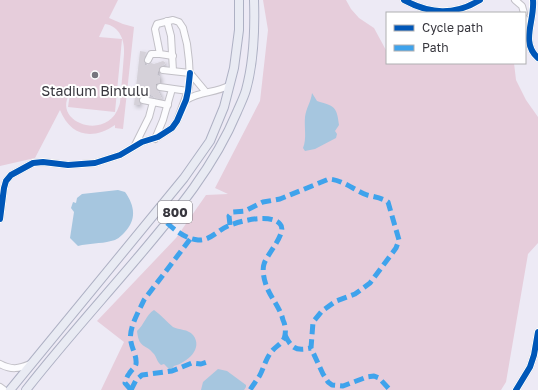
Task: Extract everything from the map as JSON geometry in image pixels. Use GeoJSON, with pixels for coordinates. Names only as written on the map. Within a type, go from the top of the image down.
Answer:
{"type":"FeatureCollection","features":[{"type":"Feature","properties":{"kind":"main road","name":"800"},"geometry":{"type":"LineString","coordinates":[[10,390],[184,178],[210,141],[224,107],[234,68],[239,30],[238,0]]}},
{"type":"Feature","properties":{"kind":"main road","name":"800"},"geometry":{"type":"LineString","coordinates":[[26,390],[37,375],[166,223],[198,183],[220,148],[246,91],[252,65],[254,0]]}},
{"type":"Feature","properties":{"kind":"main road"},"geometry":{"type":"LineString","coordinates":[[30,365],[37,375]]}},
{"type":"Feature","properties":{"kind":"street"},"geometry":{"type":"LineString","coordinates":[[404,0],[426,10],[438,12],[469,7],[480,0]]}},
{"type":"Feature","properties":{"kind":"street"},"geometry":{"type":"LineString","coordinates":[[515,0],[523,11],[533,3]]}},
{"type":"Feature","properties":{"kind":"street"},"geometry":{"type":"LineString","coordinates":[[529,35],[533,3]]}},
{"type":"Feature","properties":{"kind":"street"},"geometry":{"type":"LineString","coordinates":[[167,20],[171,36],[173,71]]}},
{"type":"Feature","properties":{"kind":"street"},"geometry":{"type":"LineString","coordinates":[[0,219],[1,201],[6,181],[11,175],[33,163],[43,162],[68,165],[95,163],[120,155],[135,145],[154,139],[172,128],[186,100],[190,73],[187,44],[179,22],[167,20],[157,24],[156,27],[160,54]]}},
{"type":"Feature","properties":{"kind":"street"},"geometry":{"type":"LineString","coordinates":[[526,23],[529,35],[530,50],[538,58]]}},
{"type":"Feature","properties":{"kind":"street"},"geometry":{"type":"LineString","coordinates":[[148,60],[151,54],[173,56]]}},
{"type":"Feature","properties":{"kind":"street"},"geometry":{"type":"LineString","coordinates":[[162,70],[190,73],[206,91]]}},
{"type":"Feature","properties":{"kind":"street"},"geometry":{"type":"LineString","coordinates":[[186,100],[194,95],[206,91],[217,91],[230,85]]}},
{"type":"Feature","properties":{"kind":"street"},"geometry":{"type":"LineString","coordinates":[[160,87],[188,91]]}},
{"type":"Feature","properties":{"kind":"street"},"geometry":{"type":"LineString","coordinates":[[154,139],[163,120],[172,89]]}},
{"type":"Feature","properties":{"kind":"street"},"geometry":{"type":"LineString","coordinates":[[143,100],[168,105]]}},
{"type":"Feature","properties":{"kind":"street"},"geometry":{"type":"LineString","coordinates":[[135,145],[149,117],[153,102]]}},
{"type":"Feature","properties":{"kind":"street"},"geometry":{"type":"LineString","coordinates":[[516,390],[536,356],[538,332]]}},
{"type":"Feature","properties":{"kind":"street"},"geometry":{"type":"LineString","coordinates":[[0,364],[19,369],[30,365]]}},
{"type":"Feature","properties":{"kind":"street"},"geometry":{"type":"LineString","coordinates":[[0,387],[4,390]]}},
{"type":"Feature","properties":{"kind":"shaded area"},"geometry":{"type":"Polygon","coordinates":[[[0,0],[118,0],[109,18],[134,27],[123,129],[115,128],[115,125],[99,133],[91,134],[76,131],[70,126],[60,110],[35,158],[0,166],[0,0]],[[105,24],[99,37],[122,39],[118,31],[105,24]],[[122,39],[115,112],[68,107],[70,93],[66,104],[68,113],[74,120],[83,124],[94,126],[104,123],[113,117],[120,104],[124,44],[122,39]]]}},
{"type":"Feature","properties":{"kind":"shaded area"},"geometry":{"type":"Polygon","coordinates":[[[263,0],[346,0],[351,9],[359,18],[374,28],[386,50],[386,64],[514,64],[516,80],[526,100],[538,117],[538,243],[528,254],[506,382],[501,390],[101,390],[124,342],[97,321],[176,238],[206,195],[228,194],[215,188],[260,101],[268,30],[263,0]]]}},
{"type":"Feature","properties":{"kind":"water"},"geometry":{"type":"Polygon","coordinates":[[[312,93],[317,101],[327,104],[336,110],[339,125],[335,131],[337,134],[336,138],[315,149],[305,151],[303,148],[305,137],[305,117],[312,93]]]}},
{"type":"Feature","properties":{"kind":"water"},"geometry":{"type":"Polygon","coordinates":[[[118,190],[125,192],[133,208],[133,218],[128,228],[115,240],[78,246],[70,238],[74,212],[71,208],[73,202],[76,203],[77,198],[82,194],[118,190]]]}},
{"type":"Feature","properties":{"kind":"water"},"geometry":{"type":"Polygon","coordinates":[[[154,310],[173,327],[191,333],[196,340],[195,350],[192,355],[184,362],[174,366],[172,369],[169,369],[164,364],[161,365],[154,354],[139,341],[137,331],[154,310]]]}},
{"type":"Feature","properties":{"kind":"water"},"geometry":{"type":"Polygon","coordinates":[[[218,369],[227,371],[246,385],[244,390],[201,390],[203,382],[218,369]]]}},
{"type":"Feature","properties":{"kind":"building"},"geometry":{"type":"Polygon","coordinates":[[[140,51],[146,52],[144,60],[145,66],[151,63],[154,64],[163,61],[166,63],[159,68],[157,75],[160,77],[160,83],[156,84],[162,99],[142,92],[139,100],[140,105],[134,105],[140,51]]]}},
{"type":"Feature","properties":{"kind":"marked path"},"geometry":{"type":"LineString","coordinates":[[230,225],[229,216],[233,212],[245,211],[263,202],[280,199],[329,179],[339,181],[362,193],[388,202],[399,240],[396,248],[370,283],[355,294],[336,301],[322,311],[313,322],[311,348],[323,374],[332,385],[343,386],[374,376],[379,378],[390,390]]}},
{"type":"Feature","properties":{"kind":"marked path"},"geometry":{"type":"LineString","coordinates":[[167,223],[185,236],[198,240],[206,239],[228,226],[247,220],[262,218],[270,219],[276,221],[282,228],[279,238],[263,266],[263,272],[268,289],[282,315],[285,335],[282,342],[270,354],[260,375],[250,390]]}},
{"type":"Feature","properties":{"kind":"marked path"},"geometry":{"type":"LineString","coordinates":[[131,390],[125,383],[136,364],[136,358],[130,337],[134,321],[144,300],[191,238]]}},
{"type":"Feature","properties":{"kind":"marked path"},"geometry":{"type":"LineString","coordinates":[[285,335],[295,348],[311,348]]}},
{"type":"Feature","properties":{"kind":"marked path"},"geometry":{"type":"LineString","coordinates":[[131,390],[136,380],[142,375],[172,371],[192,363],[201,364],[210,361]]}},
{"type":"Feature","properties":{"kind":"cycle path"},"geometry":{"type":"LineString","coordinates":[[404,0],[423,8],[442,11],[461,9],[480,0]]}},
{"type":"Feature","properties":{"kind":"cycle path"},"geometry":{"type":"LineString","coordinates":[[533,0],[529,38],[533,52],[538,58]]}},
{"type":"Feature","properties":{"kind":"cycle path"},"geometry":{"type":"LineString","coordinates":[[0,219],[6,181],[11,175],[33,163],[43,162],[68,165],[95,163],[120,155],[142,142],[158,137],[172,128],[177,121],[186,100],[190,73]]}},
{"type":"Feature","properties":{"kind":"cycle path"},"geometry":{"type":"LineString","coordinates":[[516,390],[530,367],[534,355],[538,332]]}},
{"type":"Feature","properties":{"kind":"place","name":"Stadium Bintulu"},"geometry":{"type":"Point","coordinates":[95,75]}}]}
